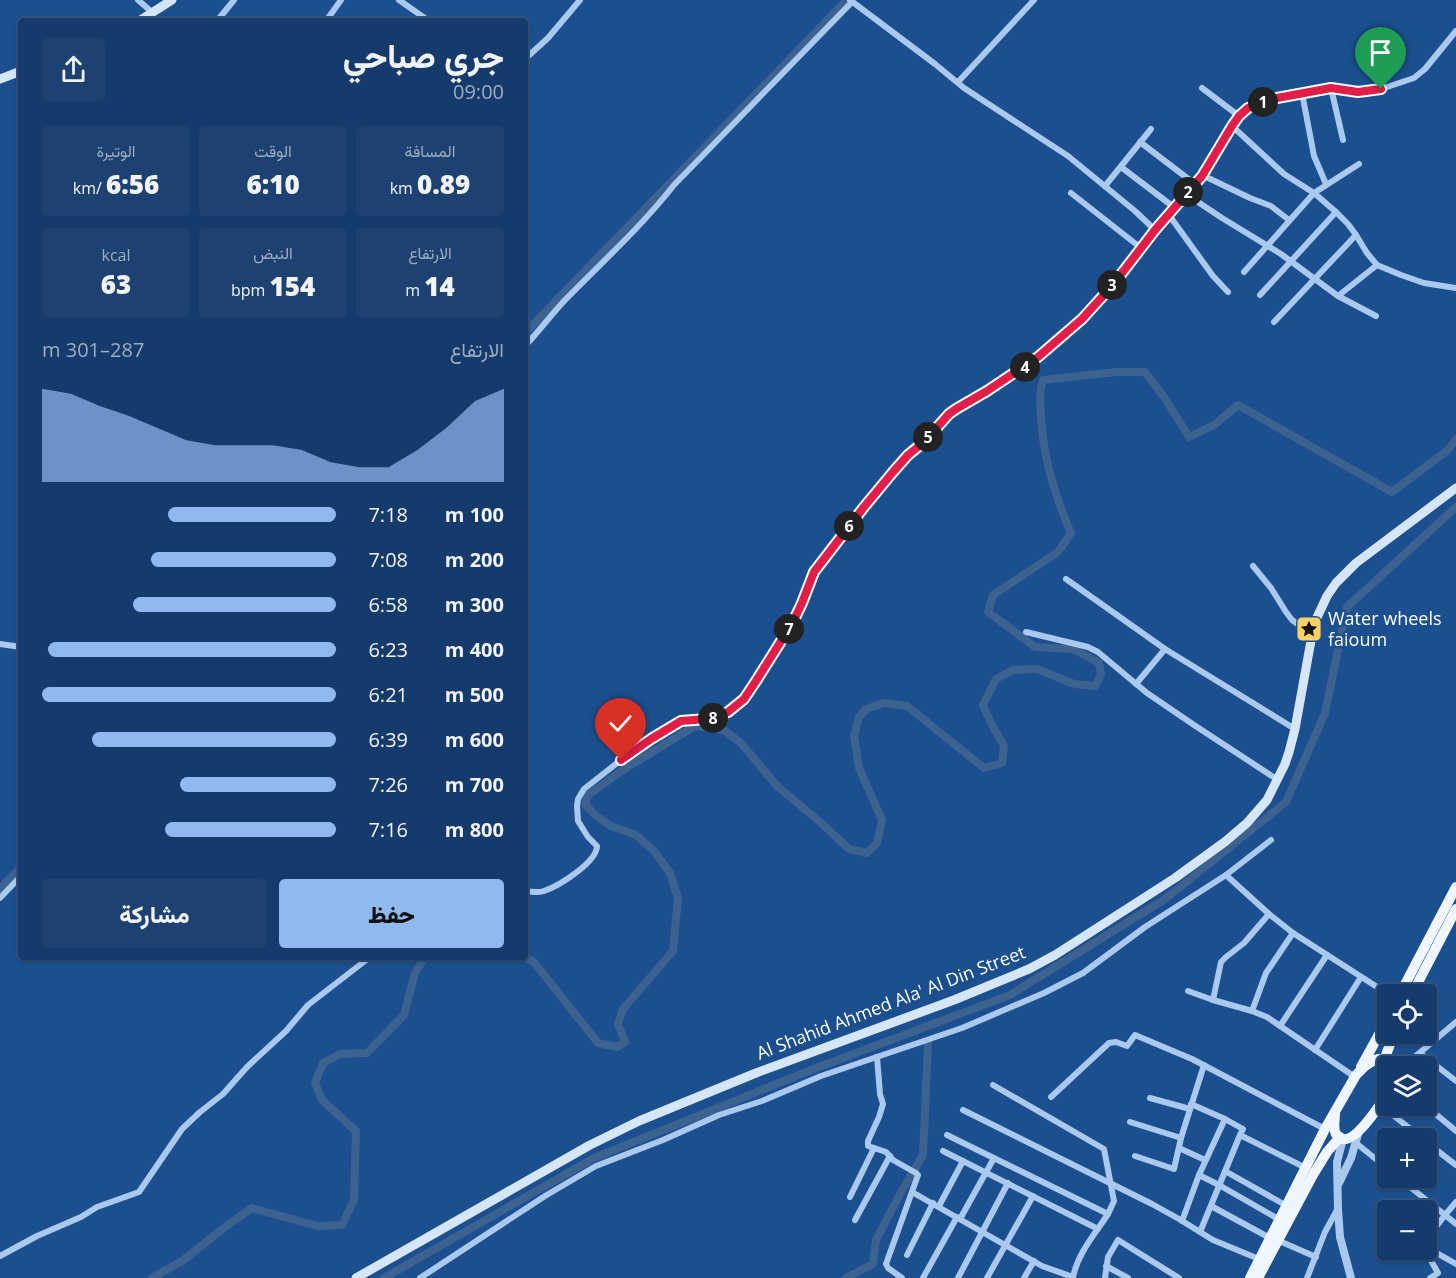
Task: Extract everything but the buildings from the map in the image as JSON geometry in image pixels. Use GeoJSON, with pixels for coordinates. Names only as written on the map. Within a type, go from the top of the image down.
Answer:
{"type":"FeatureCollection","features":[{"type":"Feature","properties":{"kind":"main road"},"geometry":{"type":"LineString","coordinates":[[152,17],[172,0]]}},
{"type":"Feature","properties":{"kind":"main road"},"geometry":{"type":"LineString","coordinates":[[0,79],[18,72]]}},
{"type":"Feature","properties":{"kind":"main road","name":"Al Shahid Ahmed Ala' Al Din Street"},"geometry":{"type":"LineString","coordinates":[[356,1278],[590,1145],[639,1121],[756,1073],[954,1000],[1029,969],[1175,878],[1247,823],[1267,800],[1278,780],[1295,729],[1312,634],[1319,611],[1327,596],[1346,572],[1456,488]]}},
{"type":"Feature","properties":{"kind":"main road"},"geometry":{"type":"LineString","coordinates":[[1405,984],[1456,887]]}},
{"type":"Feature","properties":{"kind":"main road"},"geometry":{"type":"LineString","coordinates":[[1417,984],[1456,909]]}},
{"type":"Feature","properties":{"kind":"main road"},"geometry":{"type":"LineString","coordinates":[[1258,1278],[1280,1220],[1325,1130],[1377,1038]]}},
{"type":"Feature","properties":{"kind":"main road"},"geometry":{"type":"LineString","coordinates":[[1356,1076],[1365,1066],[1377,1059]]}},
{"type":"Feature","properties":{"kind":"main road"},"geometry":{"type":"LineString","coordinates":[[1336,1110],[1334,1128],[1337,1135],[1342,1138],[1351,1138],[1377,1109]]}},
{"type":"Feature","properties":{"kind":"main road"},"geometry":{"type":"LineString","coordinates":[[1250,1278],[1324,1156],[1342,1138]]}},
{"type":"Feature","properties":{"kind":"street"},"geometry":{"type":"LineString","coordinates":[[138,0],[152,17]]}},
{"type":"Feature","properties":{"kind":"street"},"geometry":{"type":"LineString","coordinates":[[219,18],[234,0]]}},
{"type":"Feature","properties":{"kind":"street"},"geometry":{"type":"LineString","coordinates":[[328,18],[341,0]]}},
{"type":"Feature","properties":{"kind":"street"},"geometry":{"type":"LineString","coordinates":[[399,0],[425,18]]}},
{"type":"Feature","properties":{"kind":"street"},"geometry":{"type":"LineString","coordinates":[[528,56],[549,38],[579,0]]}},
{"type":"Feature","properties":{"kind":"street"},"geometry":{"type":"LineString","coordinates":[[958,82],[1034,0]]}},
{"type":"Feature","properties":{"kind":"street"},"geometry":{"type":"LineString","coordinates":[[528,343],[564,301],[619,247],[674,185],[851,1],[964,88],[1056,147],[1155,230]]}},
{"type":"Feature","properties":{"kind":"street"},"geometry":{"type":"LineString","coordinates":[[528,891],[542,892],[562,882],[596,853],[597,846],[588,837],[578,820],[578,799],[584,789],[621,760],[674,725],[687,720],[716,717],[737,706],[756,681],[793,622],[818,566],[893,472],[949,414],[1038,357],[1082,319],[1202,176],[1239,116],[1248,108],[1261,103],[1302,93],[1331,88],[1358,92],[1369,91],[1414,78],[1425,69],[1456,31]]}},
{"type":"Feature","properties":{"kind":"street"},"geometry":{"type":"LineString","coordinates":[[1202,88],[1239,116]]}},
{"type":"Feature","properties":{"kind":"street"},"geometry":{"type":"LineString","coordinates":[[1331,88],[1343,140]]}},
{"type":"Feature","properties":{"kind":"street"},"geometry":{"type":"LineString","coordinates":[[1302,93],[1314,156],[1326,184]]}},
{"type":"Feature","properties":{"kind":"street"},"geometry":{"type":"LineString","coordinates":[[1232,126],[1284,174],[1314,193],[1336,212],[1377,265],[1424,283],[1456,288]]}},
{"type":"Feature","properties":{"kind":"street"},"geometry":{"type":"LineString","coordinates":[[1105,186],[1151,129]]}},
{"type":"Feature","properties":{"kind":"street"},"geometry":{"type":"LineString","coordinates":[[1140,142],[1195,184]]}},
{"type":"Feature","properties":{"kind":"street"},"geometry":{"type":"LineString","coordinates":[[1244,272],[1314,193],[1359,164]]}},
{"type":"Feature","properties":{"kind":"street"},"geometry":{"type":"LineString","coordinates":[[1121,166],[1175,208]]}},
{"type":"Feature","properties":{"kind":"street"},"geometry":{"type":"LineString","coordinates":[[1202,176],[1271,206],[1289,220]]}},
{"type":"Feature","properties":{"kind":"street"},"geometry":{"type":"LineString","coordinates":[[1071,193],[1141,248]]}},
{"type":"Feature","properties":{"kind":"street"},"geometry":{"type":"LineString","coordinates":[[1186,194],[1267,245],[1338,296],[1376,316]]}},
{"type":"Feature","properties":{"kind":"street"},"geometry":{"type":"LineString","coordinates":[[1260,295],[1336,212]]}},
{"type":"Feature","properties":{"kind":"street"},"geometry":{"type":"LineString","coordinates":[[1169,215],[1213,276],[1228,292]]}},
{"type":"Feature","properties":{"kind":"street"},"geometry":{"type":"LineString","coordinates":[[1274,322],[1356,236]]}},
{"type":"Feature","properties":{"kind":"street"},"geometry":{"type":"LineString","coordinates":[[1338,296],[1377,265]]}},
{"type":"Feature","properties":{"kind":"street"},"geometry":{"type":"LineString","coordinates":[[1252,566],[1271,588],[1292,620],[1312,634]]}},
{"type":"Feature","properties":{"kind":"street"},"geometry":{"type":"LineString","coordinates":[[1066,579],[1165,649],[1295,729]]}},
{"type":"Feature","properties":{"kind":"street"},"geometry":{"type":"LineString","coordinates":[[1026,632],[1088,647],[1098,652],[1136,684],[1278,780]]}},
{"type":"Feature","properties":{"kind":"street"},"geometry":{"type":"LineString","coordinates":[[0,644],[18,647]]}},
{"type":"Feature","properties":{"kind":"street"},"geometry":{"type":"LineString","coordinates":[[1136,684],[1165,649]]}},
{"type":"Feature","properties":{"kind":"street"},"geometry":{"type":"LineString","coordinates":[[420,1278],[536,1202],[596,1166],[663,1140],[710,1118],[762,1101],[821,1076],[962,1028],[1044,993],[1083,973],[1152,922],[1226,875],[1271,840]]}},
{"type":"Feature","properties":{"kind":"street"},"geometry":{"type":"LineString","coordinates":[[1226,875],[1293,933],[1377,987]]}},
{"type":"Feature","properties":{"kind":"street"},"geometry":{"type":"LineString","coordinates":[[0,898],[18,879]]}},
{"type":"Feature","properties":{"kind":"street"},"geometry":{"type":"LineString","coordinates":[[1213,1000],[1221,962],[1244,943],[1269,914]]}},
{"type":"Feature","properties":{"kind":"street"},"geometry":{"type":"LineString","coordinates":[[1252,1011],[1266,974],[1293,933]]}},
{"type":"Feature","properties":{"kind":"street"},"geometry":{"type":"LineString","coordinates":[[1280,1026],[1327,955]]}},
{"type":"Feature","properties":{"kind":"street"},"geometry":{"type":"LineString","coordinates":[[0,1256],[97,1207],[139,1192],[182,1129],[213,1103],[286,1031],[308,1005],[366,960]]}},
{"type":"Feature","properties":{"kind":"street"},"geometry":{"type":"LineString","coordinates":[[1315,1050],[1361,977]]}},
{"type":"Feature","properties":{"kind":"street"},"geometry":{"type":"LineString","coordinates":[[1188,991],[1267,1017],[1356,1076]]}},
{"type":"Feature","properties":{"kind":"street"},"geometry":{"type":"LineString","coordinates":[[1416,1056],[1453,1024],[1456,1032]]}},
{"type":"Feature","properties":{"kind":"street"},"geometry":{"type":"LineString","coordinates":[[1051,1097],[1109,1043],[1116,1042],[1127,1046],[1134,1035],[1204,1065],[1325,1130]]}},
{"type":"Feature","properties":{"kind":"street"},"geometry":{"type":"LineString","coordinates":[[1420,1053],[1456,1082]]}},
{"type":"Feature","properties":{"kind":"street"},"geometry":{"type":"LineString","coordinates":[[877,1057],[883,1104],[867,1144],[886,1152],[893,1160],[914,1171],[918,1177],[886,1264],[902,1278]]}},
{"type":"Feature","properties":{"kind":"street"},"geometry":{"type":"LineString","coordinates":[[1135,1156],[1174,1169],[1181,1138],[1204,1065]]}},
{"type":"Feature","properties":{"kind":"street"},"geometry":{"type":"LineString","coordinates":[[912,1192],[1034,1261],[1073,1278],[1077,1262],[1114,1201],[1104,1149],[993,1085]]}},
{"type":"Feature","properties":{"kind":"street"},"geometry":{"type":"LineString","coordinates":[[1150,1098],[1191,1107],[1243,1128],[1200,1232]]}},
{"type":"Feature","properties":{"kind":"street"},"geometry":{"type":"LineString","coordinates":[[963,1110],[1111,1184],[1223,1245],[1260,1259]]}},
{"type":"Feature","properties":{"kind":"street"},"geometry":{"type":"LineString","coordinates":[[1437,1115],[1456,1131]]}},
{"type":"Feature","properties":{"kind":"street"},"geometry":{"type":"LineString","coordinates":[[1394,1116],[1409,1128]]}},
{"type":"Feature","properties":{"kind":"street"},"geometry":{"type":"LineString","coordinates":[[1182,1221],[1205,1160],[1225,1119]]}},
{"type":"Feature","properties":{"kind":"street"},"geometry":{"type":"LineString","coordinates":[[1130,1122],[1181,1138]]}},
{"type":"Feature","properties":{"kind":"street"},"geometry":{"type":"LineString","coordinates":[[1338,1185],[1345,1172],[1359,1131]]}},
{"type":"Feature","properties":{"kind":"street"},"geometry":{"type":"LineString","coordinates":[[947,1135],[1108,1214]]}},
{"type":"Feature","properties":{"kind":"street"},"geometry":{"type":"LineString","coordinates":[[1240,1135],[1306,1168]]}},
{"type":"Feature","properties":{"kind":"street"},"geometry":{"type":"LineString","coordinates":[[1342,1138],[1337,1162],[1338,1209],[1340,1237],[1351,1278]]}},
{"type":"Feature","properties":{"kind":"street"},"geometry":{"type":"LineString","coordinates":[[1356,1143],[1377,1159]]}},
{"type":"Feature","properties":{"kind":"street"},"geometry":{"type":"LineString","coordinates":[[850,1197],[874,1148]]}},
{"type":"Feature","properties":{"kind":"street"},"geometry":{"type":"LineString","coordinates":[[1179,1148],[1205,1160]]}},
{"type":"Feature","properties":{"kind":"street"},"geometry":{"type":"LineString","coordinates":[[1437,1150],[1456,1165]]}},
{"type":"Feature","properties":{"kind":"street"},"geometry":{"type":"LineString","coordinates":[[943,1151],[1098,1229]]}},
{"type":"Feature","properties":{"kind":"street"},"geometry":{"type":"LineString","coordinates":[[855,1220],[890,1156]]}},
{"type":"Feature","properties":{"kind":"street"},"geometry":{"type":"LineString","coordinates":[[922,1278],[994,1158]]}},
{"type":"Feature","properties":{"kind":"street"},"geometry":{"type":"LineString","coordinates":[[907,1255],[963,1161]]}},
{"type":"Feature","properties":{"kind":"street"},"geometry":{"type":"LineString","coordinates":[[1225,1171],[1287,1206]]}},
{"type":"Feature","properties":{"kind":"street"},"geometry":{"type":"LineString","coordinates":[[1199,1175],[1280,1220]]}},
{"type":"Feature","properties":{"kind":"street"},"geometry":{"type":"LineString","coordinates":[[958,1278],[1008,1183]]}},
{"type":"Feature","properties":{"kind":"street"},"geometry":{"type":"LineString","coordinates":[[1411,1188],[1456,1224]]}},
{"type":"Feature","properties":{"kind":"street"},"geometry":{"type":"LineString","coordinates":[[987,1278],[1033,1196]]}},
{"type":"Feature","properties":{"kind":"street"},"geometry":{"type":"LineString","coordinates":[[1437,1226],[1456,1202]]}},
{"type":"Feature","properties":{"kind":"street"},"geometry":{"type":"LineString","coordinates":[[1211,1206],[1274,1239],[1316,1257]]}},
{"type":"Feature","properties":{"kind":"street"},"geometry":{"type":"LineString","coordinates":[[1307,1278],[1325,1232],[1338,1209]]}},
{"type":"Feature","properties":{"kind":"street"},"geometry":{"type":"LineString","coordinates":[[1105,1278],[1108,1257],[1118,1240],[1179,1278]]}},
{"type":"Feature","properties":{"kind":"street"},"geometry":{"type":"LineString","coordinates":[[1437,1254],[1456,1264]]}},
{"type":"Feature","properties":{"kind":"street"},"geometry":{"type":"LineString","coordinates":[[1430,1278],[1438,1273],[1432,1260]]}},
{"type":"Feature","properties":{"kind":"street"},"geometry":{"type":"LineString","coordinates":[[1024,1278],[1034,1261]]}},
{"type":"Feature","properties":{"kind":"street"},"geometry":{"type":"LineString","coordinates":[[1106,1266],[1128,1278]]}},
{"type":"Feature","properties":{"kind":"waterway"},"geometry":{"type":"LineString","coordinates":[[528,330],[846,1]]}},
{"type":"Feature","properties":{"kind":"waterway"},"geometry":{"type":"LineString","coordinates":[[528,959],[533,961],[598,1043],[617,1047],[625,1042],[618,1024],[623,1009],[673,951],[678,898],[670,873],[653,850],[636,835],[611,826],[595,815],[585,804],[588,795],[626,768],[695,726],[724,730],[741,743],[777,786],[849,849],[867,853],[877,843],[882,820],[859,768],[854,736],[859,717],[866,709],[884,703],[907,706],[984,768],[1002,763],[1004,746],[983,705],[996,679],[1013,670],[1037,669],[1074,684],[1095,686],[1101,675],[1099,663],[1073,649],[1035,647],[988,612],[993,595],[1058,552],[1071,533],[1055,491],[1044,447],[1040,402],[1043,380],[1116,372],[1145,372],[1189,437],[1214,425],[1238,405],[1392,492],[1448,450],[1456,439]]}},
{"type":"Feature","properties":{"kind":"waterway"},"geometry":{"type":"LineString","coordinates":[[384,1278],[594,1158],[811,1070],[1010,995],[1165,899],[1286,802],[1325,713],[1347,607],[1456,507]]}},
{"type":"Feature","properties":{"kind":"waterway"},"geometry":{"type":"LineString","coordinates":[[0,889],[18,870]]}},
{"type":"Feature","properties":{"kind":"waterway"},"geometry":{"type":"LineString","coordinates":[[152,1278],[182,1261],[252,1208],[317,1226],[342,1225],[354,1200],[356,1131],[322,1100],[315,1083],[323,1063],[340,1054],[367,1053],[404,1015],[415,973],[423,960]]}},
{"type":"Feature","properties":{"kind":"waterway"},"geometry":{"type":"LineString","coordinates":[[846,1278],[873,1264],[876,1240],[923,1155],[928,1044]]}},
{"type":"Feature","properties":{"kind":"place","name":"Water wheels faioum"},"geometry":{"type":"Point","coordinates":[1309,629]}},
{"type":"Feature","properties":{"kind":"route"},"geometry":{"type":"LineString","coordinates":[[621,760],[681,721],[716,717],[728,712],[744,699],[793,622],[814,572],[893,472],[949,414],[1038,357],[1082,319],[1202,176],[1232,126],[1248,108],[1277,98],[1331,88],[1358,92],[1381,89]]}}]}
